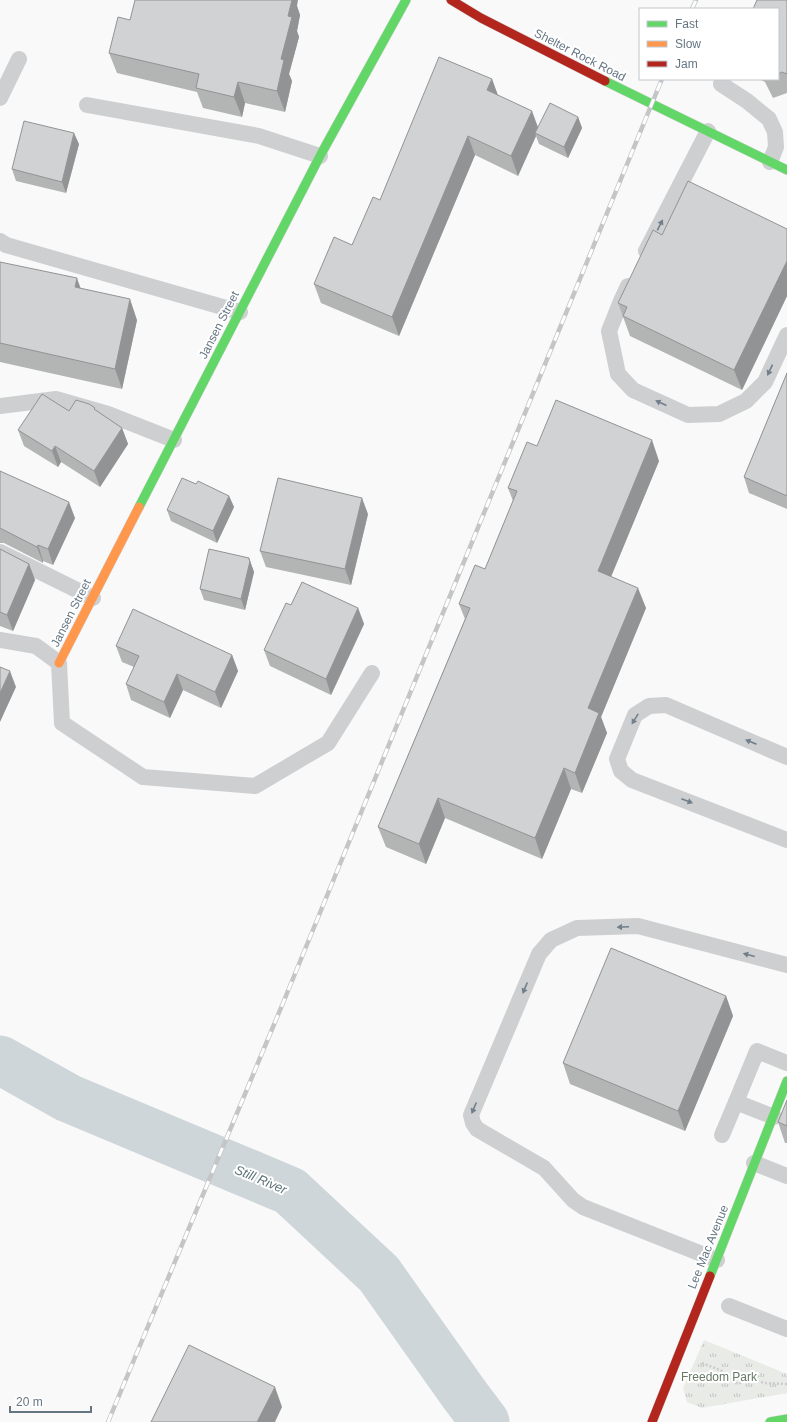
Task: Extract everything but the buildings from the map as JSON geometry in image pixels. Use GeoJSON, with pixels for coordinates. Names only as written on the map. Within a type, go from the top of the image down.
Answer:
{"type":"FeatureCollection","features":[{"type":"Feature","properties":{"kind":"street","name":"Jansen Street"},"geometry":{"type":"LineString","coordinates":[[59,663],[320,156],[406,0]]}},
{"type":"Feature","properties":{"kind":"street","name":"Shelter Rock Road"},"geometry":{"type":"LineString","coordinates":[[451,0],[481,18],[787,170]]}},
{"type":"Feature","properties":{"kind":"street","name":"Lee Mac Avenue"},"geometry":{"type":"LineString","coordinates":[[652,1422],[787,1081]]}},
{"type":"Feature","properties":{"kind":"street"},"geometry":{"type":"LineString","coordinates":[[770,1422],[787,1419]]}},
{"type":"Feature","properties":{"kind":"lane"},"geometry":{"type":"LineString","coordinates":[[0,98],[19,59]]}},
{"type":"Feature","properties":{"kind":"lane"},"geometry":{"type":"LineString","coordinates":[[722,81],[770,119],[776,147],[770,162]]}},
{"type":"Feature","properties":{"kind":"lane"},"geometry":{"type":"LineString","coordinates":[[88,105],[259,136],[320,156]]}},
{"type":"Feature","properties":{"kind":"lane"},"geometry":{"type":"LineString","coordinates":[[708,132],[621,301],[610,331],[618,374],[633,390],[688,415],[719,414],[746,401],[765,382],[787,335]]}},
{"type":"Feature","properties":{"kind":"lane"},"geometry":{"type":"LineString","coordinates":[[0,241],[6,245],[240,312]]}},
{"type":"Feature","properties":{"kind":"lane"},"geometry":{"type":"LineString","coordinates":[[0,406],[56,399],[108,414],[174,440]]}},
{"type":"Feature","properties":{"kind":"lane"},"geometry":{"type":"LineString","coordinates":[[0,552],[93,598]]}},
{"type":"Feature","properties":{"kind":"lane"},"geometry":{"type":"LineString","coordinates":[[0,640],[36,646],[59,663],[62,723],[144,777],[255,786],[328,743],[372,673]]}},
{"type":"Feature","properties":{"kind":"lane"},"geometry":{"type":"LineString","coordinates":[[787,757],[666,705],[648,706],[635,716],[617,759],[621,771],[632,780],[787,840]]}},
{"type":"Feature","properties":{"kind":"lane"},"geometry":{"type":"LineString","coordinates":[[717,1260],[583,1207],[574,1200],[544,1168],[478,1129],[473,1123],[472,1115],[539,954],[551,940],[577,928],[638,926],[787,965]]}},
{"type":"Feature","properties":{"kind":"lane"},"geometry":{"type":"LineString","coordinates":[[722,1135],[757,1051],[787,1063]]}},
{"type":"Feature","properties":{"kind":"lane"},"geometry":{"type":"LineString","coordinates":[[736,1102],[774,1117]]}},
{"type":"Feature","properties":{"kind":"lane"},"geometry":{"type":"LineString","coordinates":[[754,1163],[787,1176]]}},
{"type":"Feature","properties":{"kind":"lane"},"geometry":{"type":"LineString","coordinates":[[729,1306],[787,1329]]}},
{"type":"Feature","properties":{"kind":"path"},"geometry":{"type":"LineString","coordinates":[[679,1354],[722,1371],[728,1379],[738,1384],[749,1378],[764,1382],[787,1384]]}},
{"type":"Feature","properties":{"kind":"green space","name":"Freedom Park"},"geometry":{"type":"Polygon","coordinates":[[[704,1340],[787,1374],[787,1393],[702,1408],[687,1402],[683,1388],[704,1340]]]}},
{"type":"Feature","properties":{"kind":"waterway","name":"Still River"},"geometry":{"type":"LineString","coordinates":[[0,1060],[68,1098],[290,1191],[379,1274],[485,1422]]}},
{"type":"Feature","properties":{"kind":"railway"},"geometry":{"type":"LineString","coordinates":[[692,8],[696,0]]}},
{"type":"Feature","properties":{"kind":"railway"},"geometry":{"type":"LineString","coordinates":[[108,1422],[283,1003],[662,80]]}},
{"type":"Feature","properties":{"kind":"traffic: fast"},"geometry":{"type":"LineString","coordinates":[[139,507],[320,156],[406,0]]}},
{"type":"Feature","properties":{"kind":"traffic: fast"},"geometry":{"type":"LineString","coordinates":[[605,81],[787,170]]}},
{"type":"Feature","properties":{"kind":"traffic: fast"},"geometry":{"type":"LineString","coordinates":[[710,1276],[787,1081]]}},
{"type":"Feature","properties":{"kind":"traffic: fast"},"geometry":{"type":"LineString","coordinates":[[770,1422],[787,1419]]}},
{"type":"Feature","properties":{"kind":"traffic: slow"},"geometry":{"type":"LineString","coordinates":[[59,663],[139,507]]}},
{"type":"Feature","properties":{"kind":"traffic: jam"},"geometry":{"type":"LineString","coordinates":[[451,0],[481,18],[605,81]]}},
{"type":"Feature","properties":{"kind":"traffic: jam"},"geometry":{"type":"LineString","coordinates":[[652,1422],[710,1276]]}}]}
